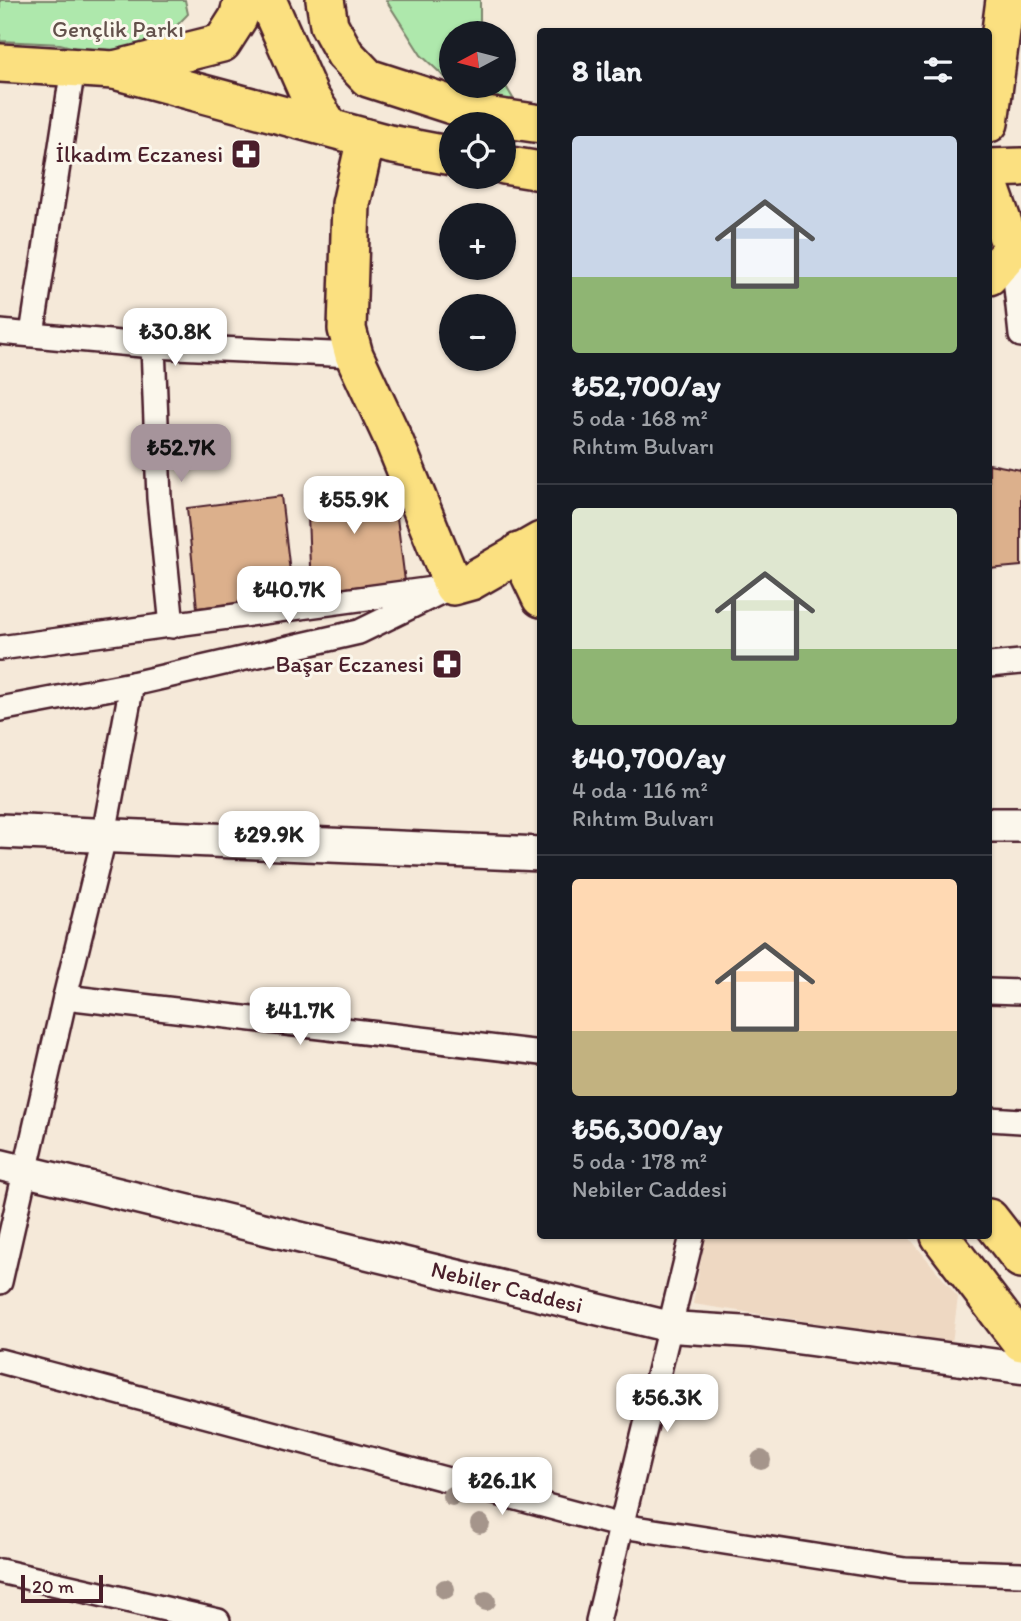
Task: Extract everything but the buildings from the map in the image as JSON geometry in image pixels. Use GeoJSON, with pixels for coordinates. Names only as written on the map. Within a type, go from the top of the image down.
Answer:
{"type":"FeatureCollection","features":[{"type":"Feature","properties":{"kind":"main road"},"geometry":{"type":"LineString","coordinates":[[114,70],[222,43],[238,18],[243,0]]}},
{"type":"Feature","properties":{"kind":"main road"},"geometry":{"type":"LineString","coordinates":[[267,0],[319,112]]}},
{"type":"Feature","properties":{"kind":"main road"},"geometry":{"type":"LineString","coordinates":[[992,100],[1005,0]]}},
{"type":"Feature","properties":{"kind":"main road"},"geometry":{"type":"LineString","coordinates":[[319,112],[327,12]]}},
{"type":"Feature","properties":{"kind":"main road"},"geometry":{"type":"LineString","coordinates":[[327,12],[345,54],[368,78],[486,116],[537,123]]}},
{"type":"Feature","properties":{"kind":"main road"},"geometry":{"type":"LineString","coordinates":[[0,64],[114,70],[227,102],[319,112],[366,138],[439,153]]}},
{"type":"Feature","properties":{"kind":"main road"},"geometry":{"type":"LineString","coordinates":[[366,138],[351,204],[347,329],[354,355],[394,441],[453,586],[471,581],[530,547],[537,579]]}},
{"type":"Feature","properties":{"kind":"main road"},"geometry":{"type":"LineString","coordinates":[[516,167],[537,170]]}},
{"type":"Feature","properties":{"kind":"main road"},"geometry":{"type":"LineString","coordinates":[[992,168],[1021,167]]}},
{"type":"Feature","properties":{"kind":"main road"},"geometry":{"type":"LineString","coordinates":[[992,194],[1007,247],[992,271]]}},
{"type":"Feature","properties":{"kind":"main road"},"geometry":{"type":"LineString","coordinates":[[992,825],[1021,825]]}},
{"type":"Feature","properties":{"kind":"main road"},"geometry":{"type":"LineString","coordinates":[[0,831],[537,854]]}},
{"type":"Feature","properties":{"kind":"main road"},"geometry":{"type":"LineString","coordinates":[[992,1222],[1021,1259]]}},
{"type":"Feature","properties":{"kind":"main road"},"geometry":{"type":"LineString","coordinates":[[942,1239],[1021,1342]]}},
{"type":"Feature","properties":{"kind":"street"},"geometry":{"type":"LineString","coordinates":[[32,334],[73,68]]}},
{"type":"Feature","properties":{"kind":"street"},"geometry":{"type":"LineString","coordinates":[[1007,247],[1021,335]]}},
{"type":"Feature","properties":{"kind":"street"},"geometry":{"type":"LineString","coordinates":[[0,332],[153,345],[354,355]]}},
{"type":"Feature","properties":{"kind":"street"},"geometry":{"type":"LineString","coordinates":[[153,345],[159,498],[172,626]]}},
{"type":"Feature","properties":{"kind":"street"},"geometry":{"type":"LineString","coordinates":[[0,648],[453,586]]}},
{"type":"Feature","properties":{"kind":"street"},"geometry":{"type":"LineString","coordinates":[[0,709],[132,684],[359,632],[453,586]]}},
{"type":"Feature","properties":{"kind":"street"},"geometry":{"type":"LineString","coordinates":[[992,665],[1021,662]]}},
{"type":"Feature","properties":{"kind":"street"},"geometry":{"type":"LineString","coordinates":[[0,1282],[13,1168],[65,997],[104,837],[132,684]]}},
{"type":"Feature","properties":{"kind":"street"},"geometry":{"type":"LineString","coordinates":[[992,991],[1021,992]]}},
{"type":"Feature","properties":{"kind":"street"},"geometry":{"type":"LineString","coordinates":[[65,997],[537,1053]]}},
{"type":"Feature","properties":{"kind":"street"},"geometry":{"type":"LineString","coordinates":[[992,1119],[1021,1121]]}},
{"type":"Feature","properties":{"kind":"street","name":"Nebiler Caddesi"},"geometry":{"type":"LineString","coordinates":[[13,1168],[671,1327],[751,1332],[1021,1368]]}},
{"type":"Feature","properties":{"kind":"street"},"geometry":{"type":"LineString","coordinates":[[598,1621],[691,1239]]}},
{"type":"Feature","properties":{"kind":"street"},"geometry":{"type":"LineString","coordinates":[[0,1361],[622,1526],[905,1570],[1021,1574]]}},
{"type":"Feature","properties":{"kind":"street"},"geometry":{"type":"LineString","coordinates":[[0,1572],[218,1621]]}},
{"type":"Feature","properties":{"kind":"shaded area"},"geometry":{"type":"Polygon","coordinates":[[[704,1239],[910,1239],[958,1297],[952,1343],[693,1304],[704,1239]]]}},
{"type":"Feature","properties":{"kind":"green space","name":"Gençlik Parkı"},"geometry":{"type":"Polygon","coordinates":[[[0,0],[185,0],[188,14],[163,40],[121,60],[60,44],[0,41],[0,0]]]}},
{"type":"Feature","properties":{"kind":"green space"},"geometry":{"type":"Polygon","coordinates":[[[386,0],[480,0],[480,21],[439,21],[439,72],[421,55],[386,0]]]}},
{"type":"Feature","properties":{"kind":"place","name":"İlkadım Eczanesi"},"geometry":{"type":"Point","coordinates":[246,154]}},
{"type":"Feature","properties":{"kind":"place","name":"Başar Eczanesi"},"geometry":{"type":"Point","coordinates":[447,664]}}]}
